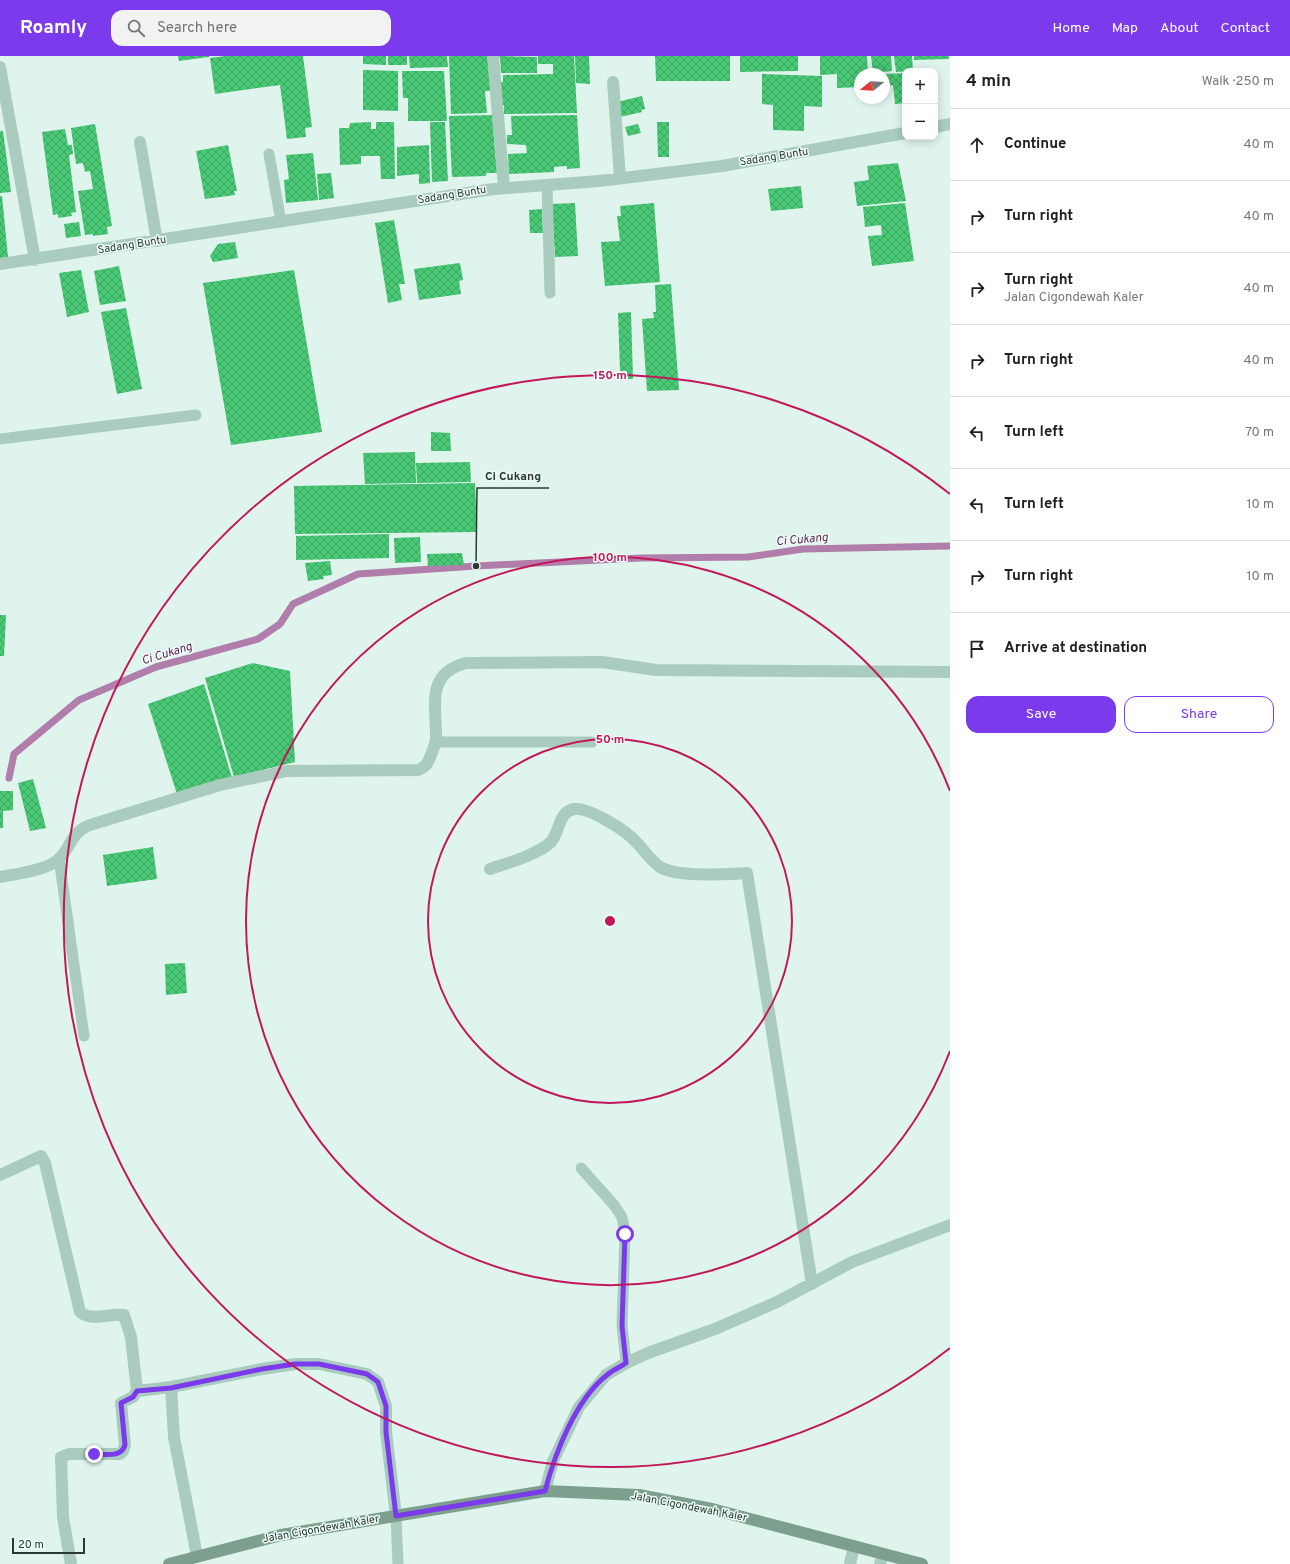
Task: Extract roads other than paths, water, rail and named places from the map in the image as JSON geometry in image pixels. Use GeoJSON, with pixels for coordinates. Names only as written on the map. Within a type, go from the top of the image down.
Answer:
{"type":"FeatureCollection","features":[{"type":"Feature","properties":{"kind":"main road","name":"Jalan Cigondewah Kaler"},"geometry":{"type":"LineString","coordinates":[[169,1564],[281,1535],[545,1491],[639,1495],[712,1509],[854,1546],[881,1559],[922,1564]]}},
{"type":"Feature","properties":{"kind":"street"},"geometry":{"type":"LineString","coordinates":[[493,56],[504,188]]}},
{"type":"Feature","properties":{"kind":"street"},"geometry":{"type":"LineString","coordinates":[[0,67],[36,260]]}},
{"type":"Feature","properties":{"kind":"street"},"geometry":{"type":"LineString","coordinates":[[613,82],[620,178]]}},
{"type":"Feature","properties":{"kind":"street"},"geometry":{"type":"LineString","coordinates":[[938,126],[950,124]]}},
{"type":"Feature","properties":{"kind":"street","name":"Sadang Buntu"},"geometry":{"type":"LineString","coordinates":[[0,264],[36,260],[504,188],[599,182],[620,178],[722,166],[902,134]]}},
{"type":"Feature","properties":{"kind":"street"},"geometry":{"type":"LineString","coordinates":[[140,142],[158,241]]}},
{"type":"Feature","properties":{"kind":"street"},"geometry":{"type":"LineString","coordinates":[[0,877],[49,865],[59,858],[75,833],[82,828],[220,785],[287,771],[418,770],[428,764],[436,742],[436,687],[453,667],[466,663],[602,662],[656,670],[950,672]]}},
{"type":"Feature","properties":{"kind":"street"},"geometry":{"type":"LineString","coordinates":[[490,869],[534,852],[550,842],[558,831],[561,820],[566,812],[575,809],[596,815],[618,826],[637,842],[645,854],[661,867],[676,871],[714,875],[747,873],[812,1284]]}},
{"type":"Feature","properties":{"kind":"street"},"geometry":{"type":"LineString","coordinates":[[0,1174],[41,1156],[45,1163],[80,1312],[84,1316],[97,1317],[117,1314],[124,1315],[131,1337],[137,1391],[133,1397],[121,1403],[125,1445],[123,1451],[120,1454],[69,1454],[62,1457],[63,1517],[70,1564]]}},
{"type":"Feature","properties":{"kind":"street"},"geometry":{"type":"LineString","coordinates":[[545,1491],[553,1461],[579,1407],[606,1375],[626,1363],[648,1353],[722,1326],[777,1302],[852,1262],[950,1224]]}},
{"type":"Feature","properties":{"kind":"street"},"geometry":{"type":"LineString","coordinates":[[137,1391],[171,1388],[262,1369],[295,1364],[319,1364],[367,1374],[378,1382],[386,1406],[386,1432],[396,1516]]}},
{"type":"Feature","properties":{"kind":"street"},"geometry":{"type":"LineString","coordinates":[[171,1388],[174,1437],[197,1556]]}},
{"type":"Feature","properties":{"kind":"street"},"geometry":{"type":"LineString","coordinates":[[850,1564],[854,1546]]}},
{"type":"Feature","properties":{"kind":"lane"},"geometry":{"type":"LineString","coordinates":[[269,154],[281,222]]}},
{"type":"Feature","properties":{"kind":"lane"},"geometry":{"type":"LineString","coordinates":[[547,185],[550,293]]}},
{"type":"Feature","properties":{"kind":"lane"},"geometry":{"type":"LineString","coordinates":[[0,439],[196,415]]}},
{"type":"Feature","properties":{"kind":"lane"},"geometry":{"type":"LineString","coordinates":[[436,742],[592,742]]}},
{"type":"Feature","properties":{"kind":"lane"},"geometry":{"type":"LineString","coordinates":[[59,858],[84,1036]]}},
{"type":"Feature","properties":{"kind":"lane"},"geometry":{"type":"LineString","coordinates":[[581,1168],[614,1205],[622,1217],[625,1234],[622,1326],[626,1363]]}},
{"type":"Feature","properties":{"kind":"lane"},"geometry":{"type":"LineString","coordinates":[[396,1516],[398,1564]]}},
{"type":"Feature","properties":{"kind":"waterway","name":"Ci Cukang"},"geometry":{"type":"LineString","coordinates":[[9,778],[14,754],[79,700],[156,667],[258,639],[280,624],[293,604],[358,574],[476,566],[641,558],[748,557],[803,549],[950,546]]}},
{"type":"Feature","properties":{"kind":"place","name":"Ci Cukang"},"geometry":{"type":"Point","coordinates":[476,566]}}]}
